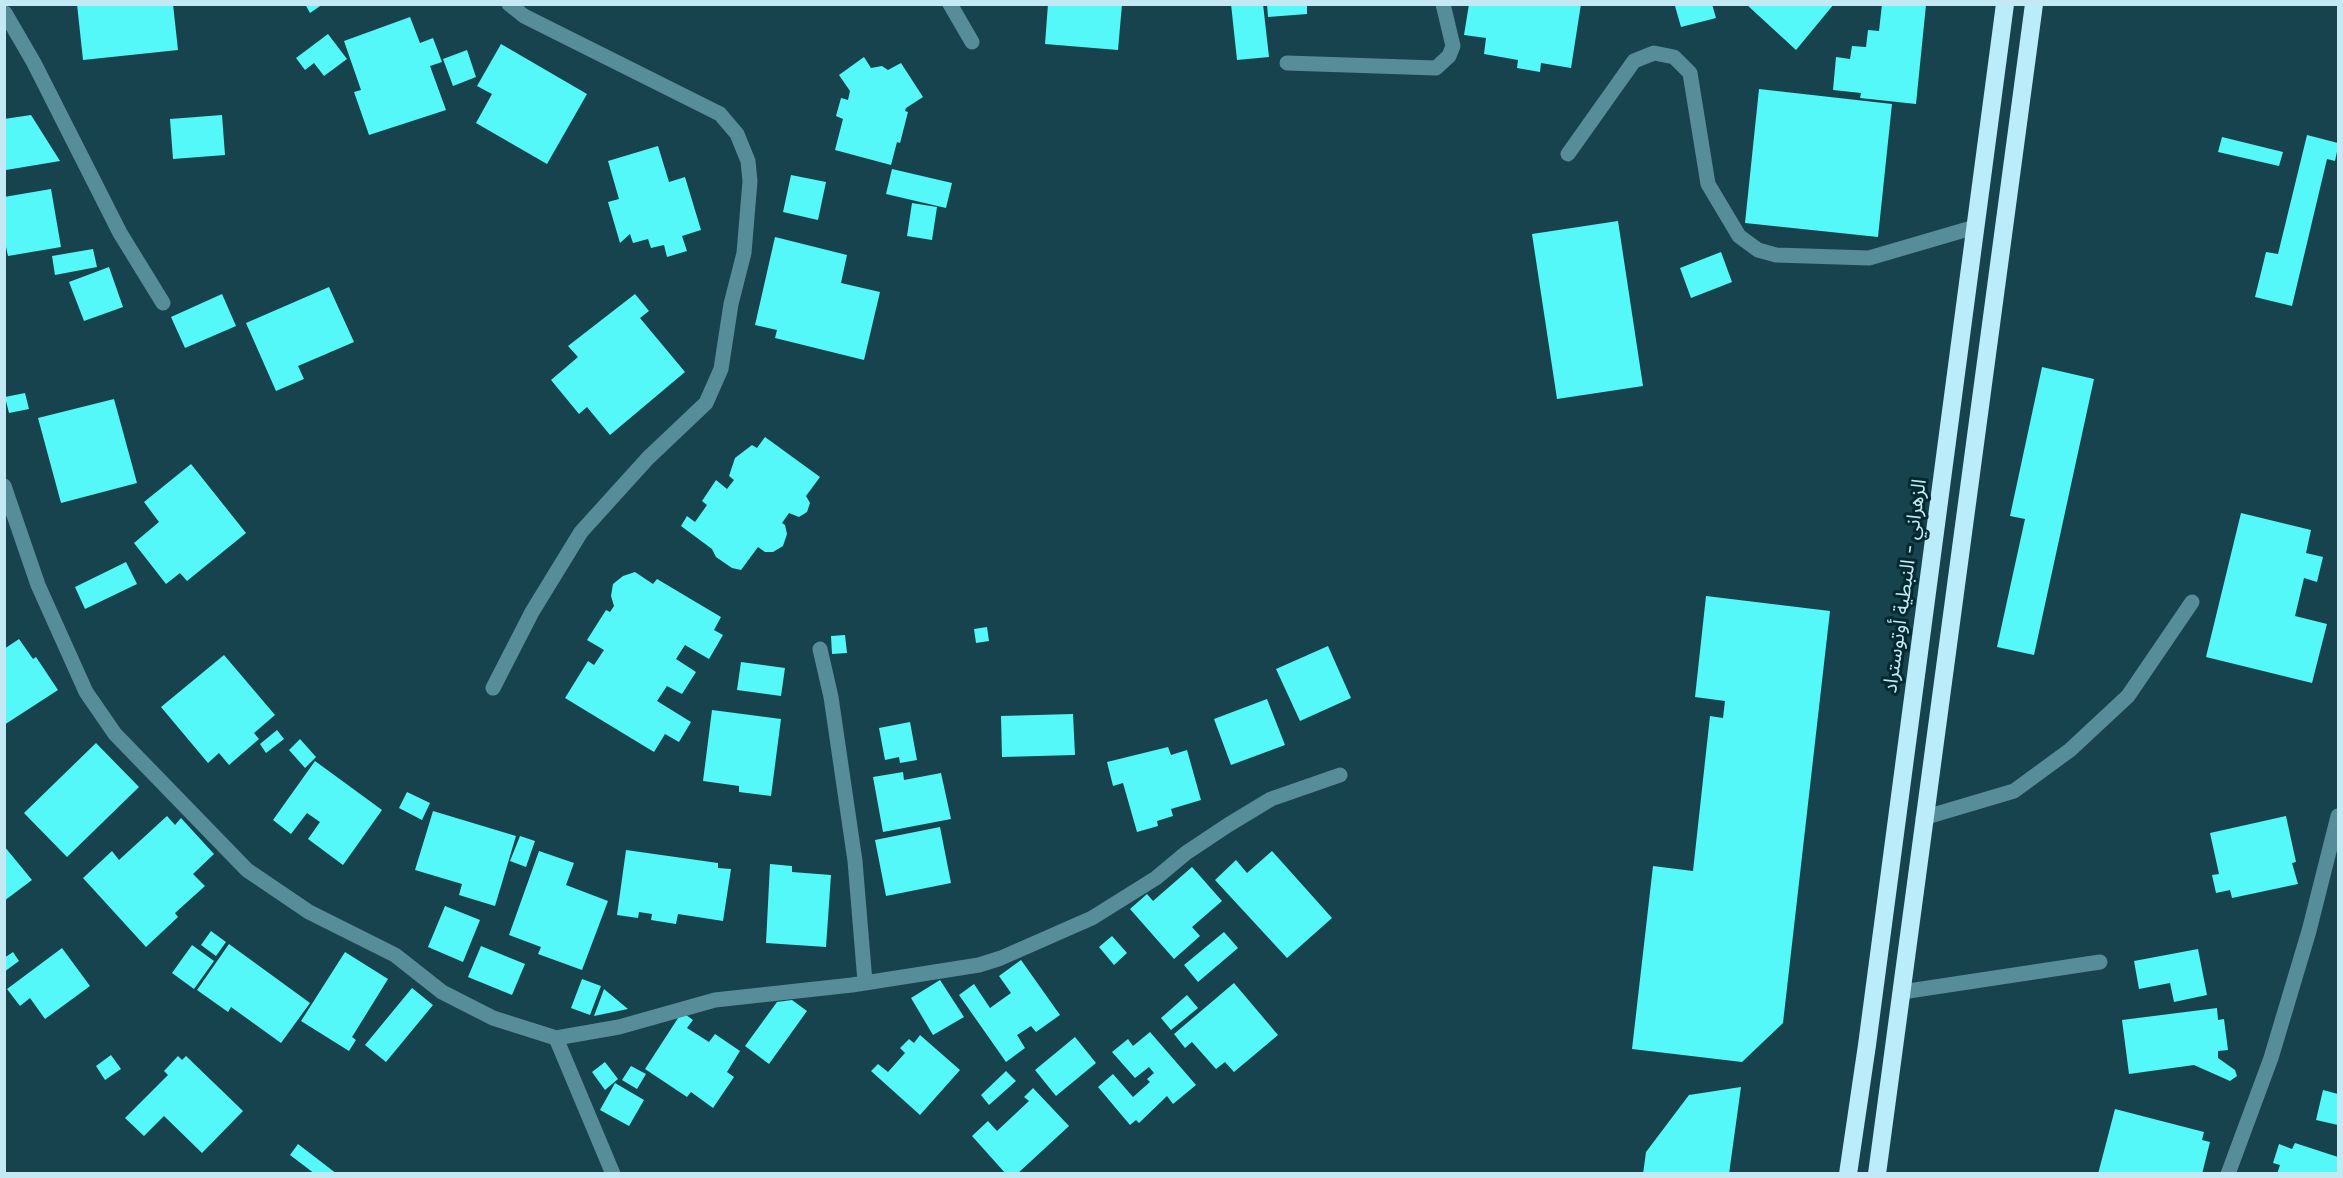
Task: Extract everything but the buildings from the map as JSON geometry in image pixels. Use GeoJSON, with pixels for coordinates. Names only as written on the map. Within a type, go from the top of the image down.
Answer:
{"type":"FeatureCollection","features":[{"type":"Feature","properties":{"kind":"highway","name":"الزهراني - النبطية أوتوستراد"},"geometry":{"type":"LineString","coordinates":[[1848,1173],[2005,4]]}},
{"type":"Feature","properties":{"kind":"highway"},"geometry":{"type":"LineString","coordinates":[[1877,1173],[2034,4]]}},
{"type":"Feature","properties":{"kind":"street"},"geometry":{"type":"LineString","coordinates":[[6,4],[5,13],[34,63],[120,233],[163,303]]}},
{"type":"Feature","properties":{"kind":"street"},"geometry":{"type":"LineString","coordinates":[[493,687],[532,612],[581,532],[648,458],[706,403],[721,369],[731,304],[744,252],[750,181],[748,161],[736,134],[720,114],[524,16],[509,4]]}},
{"type":"Feature","properties":{"kind":"street"},"geometry":{"type":"LineString","coordinates":[[950,4],[972,42]]}},
{"type":"Feature","properties":{"kind":"street"},"geometry":{"type":"LineString","coordinates":[[1287,63],[1436,68],[1449,56],[1453,46],[1443,4]]}},
{"type":"Feature","properties":{"kind":"street"},"geometry":{"type":"LineString","coordinates":[[1568,154],[1634,61],[1654,53],[1674,57],[1690,73],[1708,184],[1739,236],[1758,250],[1776,255],[1869,258],[1975,226]]}},
{"type":"Feature","properties":{"kind":"street"},"geometry":{"type":"LineString","coordinates":[[4,486],[38,585],[87,692],[115,734],[247,870],[309,912],[395,955],[442,992],[493,1018],[556,1038],[619,1027],[715,1000],[866,982],[979,965],[1001,958],[1092,918],[1156,878],[1186,853],[1228,825],[1272,800],[1340,775]]}},
{"type":"Feature","properties":{"kind":"street"},"geometry":{"type":"LineString","coordinates":[[1923,818],[2014,791],[2070,750],[2128,696],[2192,602]]}},
{"type":"Feature","properties":{"kind":"street"},"geometry":{"type":"LineString","coordinates":[[820,649],[831,697],[855,861],[866,982]]}},
{"type":"Feature","properties":{"kind":"street"},"geometry":{"type":"LineString","coordinates":[[2228,1173],[2271,1058],[2309,931],[2338,816]]}},
{"type":"Feature","properties":{"kind":"street"},"geometry":{"type":"LineString","coordinates":[[1902,992],[2100,962]]}},
{"type":"Feature","properties":{"kind":"street"},"geometry":{"type":"LineString","coordinates":[[556,1038],[613,1173]]}}]}
